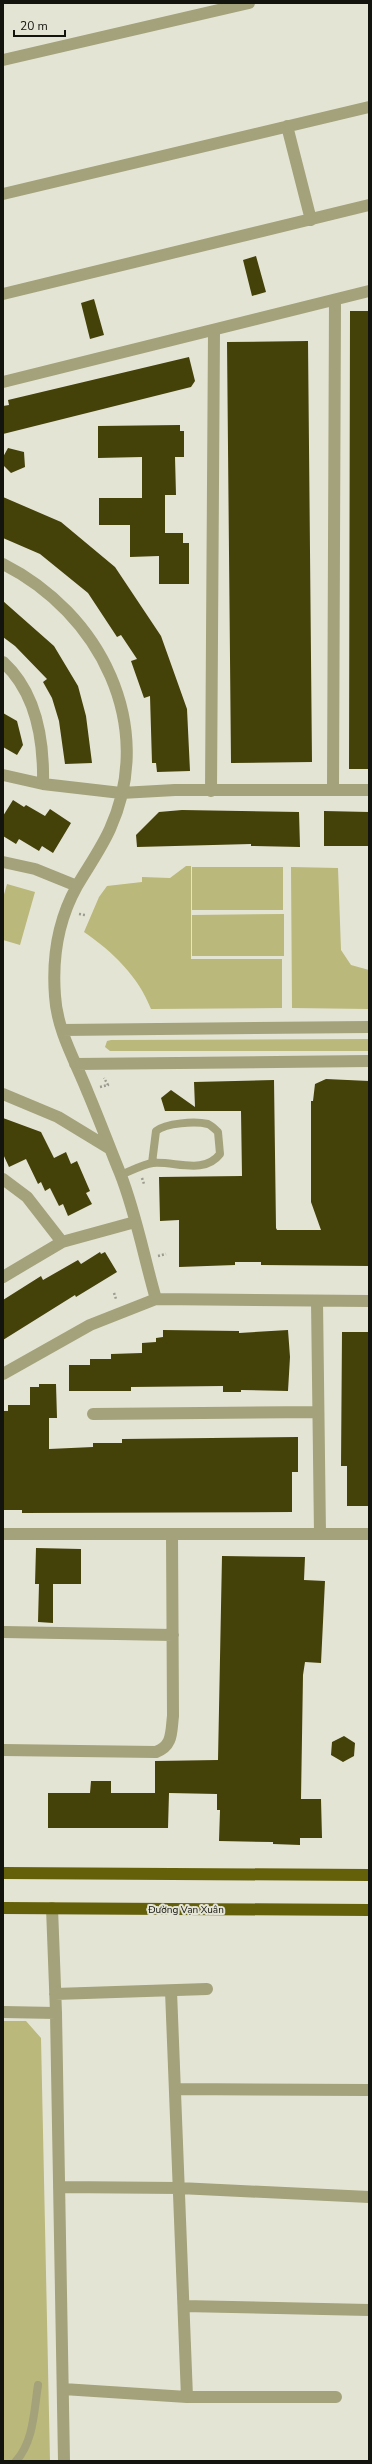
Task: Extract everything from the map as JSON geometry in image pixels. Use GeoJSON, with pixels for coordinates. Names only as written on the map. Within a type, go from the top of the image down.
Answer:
{"type":"FeatureCollection","features":[{"type":"Feature","properties":{"kind":"highway"},"geometry":{"type":"LineString","coordinates":[[3,1873],[369,1875]]}},
{"type":"Feature","properties":{"kind":"highway","name":"Đường Vạn Xuân"},"geometry":{"type":"LineString","coordinates":[[3,1908],[369,1910]]}},
{"type":"Feature","properties":{"kind":"street"},"geometry":{"type":"LineString","coordinates":[[3,60],[249,3]]}},
{"type":"Feature","properties":{"kind":"street"},"geometry":{"type":"LineString","coordinates":[[3,194],[369,107]]}},
{"type":"Feature","properties":{"kind":"street"},"geometry":{"type":"LineString","coordinates":[[287,126],[312,220]]}},
{"type":"Feature","properties":{"kind":"street"},"geometry":{"type":"LineString","coordinates":[[3,294],[369,205]]}},
{"type":"Feature","properties":{"kind":"street"},"geometry":{"type":"LineString","coordinates":[[3,382],[369,292]]}},
{"type":"Feature","properties":{"kind":"street"},"geometry":{"type":"LineString","coordinates":[[333,790],[335,300]]}},
{"type":"Feature","properties":{"kind":"street"},"geometry":{"type":"LineString","coordinates":[[211,791],[214,330]]}},
{"type":"Feature","properties":{"kind":"street"},"geometry":{"type":"LineString","coordinates":[[3,564],[38,584],[56,600],[88,634],[101,655],[118,695],[125,734],[125,774],[111,828],[77,886],[58,934],[54,960],[55,999],[62,1030],[121,1175],[156,1299]]}},
{"type":"Feature","properties":{"kind":"street"},"geometry":{"type":"LineString","coordinates":[[3,662],[19,681],[31,703],[40,726],[43,748],[43,784]]}},
{"type":"Feature","properties":{"kind":"street"},"geometry":{"type":"LineString","coordinates":[[3,775],[43,784],[121,793],[146,791],[369,790]]}},
{"type":"Feature","properties":{"kind":"street"},"geometry":{"type":"LineString","coordinates":[[3,862],[35,869],[77,886]]}},
{"type":"Feature","properties":{"kind":"street"},"geometry":{"type":"LineString","coordinates":[[62,1030],[369,1027]]}},
{"type":"Feature","properties":{"kind":"street"},"geometry":{"type":"LineString","coordinates":[[75,1064],[369,1061]]}},
{"type":"Feature","properties":{"kind":"street"},"geometry":{"type":"LineString","coordinates":[[3,1094],[58,1117],[109,1148]]}},
{"type":"Feature","properties":{"kind":"street"},"geometry":{"type":"LineString","coordinates":[[3,1179],[27,1197],[62,1242]]}},
{"type":"Feature","properties":{"kind":"street"},"geometry":{"type":"LineString","coordinates":[[3,1277],[62,1242],[135,1222]]}},
{"type":"Feature","properties":{"kind":"street"},"geometry":{"type":"LineString","coordinates":[[3,1374],[90,1325],[156,1299],[369,1301]]}},
{"type":"Feature","properties":{"kind":"street"},"geometry":{"type":"LineString","coordinates":[[317,1301],[320,1534]]}},
{"type":"Feature","properties":{"kind":"street"},"geometry":{"type":"LineString","coordinates":[[93,1414],[318,1412]]}},
{"type":"Feature","properties":{"kind":"street"},"geometry":{"type":"LineString","coordinates":[[3,1534],[369,1534]]}},
{"type":"Feature","properties":{"kind":"street"},"geometry":{"type":"LineString","coordinates":[[3,1750],[156,1752],[165,1749],[169,1744],[173,1716],[172,1534]]}},
{"type":"Feature","properties":{"kind":"street"},"geometry":{"type":"LineString","coordinates":[[3,1632],[172,1635]]}},
{"type":"Feature","properties":{"kind":"street"},"geometry":{"type":"LineString","coordinates":[[52,1908],[56,1994],[64,2461]]}},
{"type":"Feature","properties":{"kind":"street"},"geometry":{"type":"LineString","coordinates":[[56,1994],[207,1989]]}},
{"type":"Feature","properties":{"kind":"street"},"geometry":{"type":"LineString","coordinates":[[171,1991],[187,2396]]}},
{"type":"Feature","properties":{"kind":"street"},"geometry":{"type":"LineString","coordinates":[[3,2012],[56,2013]]}},
{"type":"Feature","properties":{"kind":"street"},"geometry":{"type":"LineString","coordinates":[[175,2089],[369,2090]]}},
{"type":"Feature","properties":{"kind":"street"},"geometry":{"type":"LineString","coordinates":[[59,2187],[179,2188],[369,2197]]}},
{"type":"Feature","properties":{"kind":"street"},"geometry":{"type":"LineString","coordinates":[[184,2306],[369,2310]]}},
{"type":"Feature","properties":{"kind":"street"},"geometry":{"type":"LineString","coordinates":[[63,2390],[187,2396],[336,2397]]}},
{"type":"Feature","properties":{"kind":"lane"},"geometry":{"type":"LineString","coordinates":[[121,1175],[152,1163],[201,1166],[214,1161],[220,1154],[218,1132],[210,1125],[200,1123],[162,1126],[156,1131],[152,1163]]}},
{"type":"Feature","properties":{"kind":"lane"},"geometry":{"type":"LineString","coordinates":[[16,2461],[22,2455],[32,2426],[38,2385]]}},
{"type":"Feature","properties":{"kind":"shaded area"},"geometry":{"type":"Polygon","coordinates":[[[186,866],[191,866],[191,959],[282,959],[282,1008],[151,1009],[146,997],[132,975],[115,956],[84,932],[99,897],[107,886],[142,882],[142,877],[170,878],[186,866]]]}},
{"type":"Feature","properties":{"kind":"shaded area"},"geometry":{"type":"Polygon","coordinates":[[[192,867],[283,867],[283,910],[192,910],[192,867]]]}},
{"type":"Feature","properties":{"kind":"shaded area"},"geometry":{"type":"Polygon","coordinates":[[[291,867],[338,868],[341,950],[351,965],[369,970],[369,1009],[292,1008],[291,867]]]}},
{"type":"Feature","properties":{"kind":"shaded area"},"geometry":{"type":"Polygon","coordinates":[[[7,884],[35,892],[20,945],[3,940],[3,898],[7,884]]]}},
{"type":"Feature","properties":{"kind":"shaded area"},"geometry":{"type":"Polygon","coordinates":[[[284,914],[284,956],[192,956],[192,915],[284,914]]]}},
{"type":"Feature","properties":{"kind":"shaded area"},"geometry":{"type":"Polygon","coordinates":[[[369,1039],[369,1051],[110,1051],[105,1047],[107,1041],[111,1040],[369,1039]]]}},
{"type":"Feature","properties":{"kind":"shaded area"},"geometry":{"type":"Polygon","coordinates":[[[3,2021],[26,2021],[41,2038],[50,2461],[3,2461],[3,2021]]]}},
{"type":"Feature","properties":{"kind":"building"},"geometry":{"type":"Polygon","coordinates":[[[256,256],[266,292],[252,296],[243,260],[256,256]]]}},
{"type":"Feature","properties":{"kind":"building"},"geometry":{"type":"Polygon","coordinates":[[[94,299],[104,335],[90,339],[81,303],[94,299]]]}},
{"type":"Feature","properties":{"kind":"building"},"geometry":{"type":"Polygon","coordinates":[[[350,311],[369,311],[369,769],[349,769],[350,311]]]}},
{"type":"Feature","properties":{"kind":"building"},"geometry":{"type":"Polygon","coordinates":[[[308,341],[312,762],[231,763],[227,342],[308,341]]]}},
{"type":"Feature","properties":{"kind":"building"},"geometry":{"type":"Polygon","coordinates":[[[189,357],[195,381],[191,387],[3,434],[3,406],[9,405],[8,400],[189,357]]]}},
{"type":"Feature","properties":{"kind":"building"},"geometry":{"type":"Polygon","coordinates":[[[180,425],[180,431],[184,431],[184,457],[175,457],[176,495],[165,495],[165,533],[183,533],[183,543],[189,543],[189,584],[159,584],[159,556],[130,557],[130,525],[99,525],[99,498],[142,498],[142,457],[98,458],[98,426],[180,425]]]}},
{"type":"Feature","properties":{"kind":"building"},"geometry":{"type":"Polygon","coordinates":[[[8,448],[24,452],[25,467],[11,473],[3,465],[3,457],[8,448]]]}},
{"type":"Feature","properties":{"kind":"building"},"geometry":{"type":"Polygon","coordinates":[[[3,497],[61,522],[115,567],[161,636],[187,709],[190,771],[157,772],[156,763],[152,763],[150,696],[144,698],[131,661],[137,659],[121,635],[117,637],[88,593],[40,554],[3,538],[3,497]]]}},
{"type":"Feature","properties":{"kind":"building"},"geometry":{"type":"Polygon","coordinates":[[[3,601],[54,646],[78,686],[86,716],[92,763],[65,764],[59,721],[52,698],[43,682],[47,679],[15,646],[3,637],[3,601]]]}},
{"type":"Feature","properties":{"kind":"building"},"geometry":{"type":"Polygon","coordinates":[[[3,713],[17,721],[23,745],[17,755],[3,747],[3,713]]]}},
{"type":"Feature","properties":{"kind":"building"},"geometry":{"type":"Polygon","coordinates":[[[13,800],[24,807],[26,805],[45,816],[50,809],[71,823],[53,853],[42,846],[39,851],[19,839],[16,844],[3,836],[3,816],[13,800]]]}},
{"type":"Feature","properties":{"kind":"building"},"geometry":{"type":"Polygon","coordinates":[[[182,810],[299,812],[300,847],[251,846],[251,844],[137,847],[136,835],[159,812],[182,810]]]}},
{"type":"Feature","properties":{"kind":"building"},"geometry":{"type":"Polygon","coordinates":[[[324,811],[369,812],[369,846],[324,846],[324,811]]]}},
{"type":"Feature","properties":{"kind":"building"},"geometry":{"type":"Polygon","coordinates":[[[326,1079],[369,1081],[369,1266],[261,1265],[261,1262],[235,1262],[235,1265],[179,1267],[179,1220],[160,1221],[159,1177],[242,1176],[241,1111],[165,1111],[161,1098],[171,1090],[195,1107],[194,1082],[274,1080],[276,1228],[277,1230],[321,1230],[311,1202],[311,1101],[313,1101],[315,1084],[326,1079]]]}},
{"type":"Feature","properties":{"kind":"building"},"geometry":{"type":"Polygon","coordinates":[[[3,1118],[41,1132],[54,1158],[66,1152],[71,1164],[77,1161],[90,1191],[86,1193],[92,1204],[68,1216],[63,1204],[59,1206],[50,1188],[45,1191],[41,1182],[38,1184],[26,1159],[9,1167],[3,1154],[3,1118]]]}},
{"type":"Feature","properties":{"kind":"building"},"geometry":{"type":"Polygon","coordinates":[[[100,1252],[101,1254],[105,1252],[117,1272],[76,1297],[75,1295],[3,1340],[3,1300],[41,1276],[43,1280],[78,1260],[81,1264],[100,1252]]]}},
{"type":"Feature","properties":{"kind":"building"},"geometry":{"type":"Polygon","coordinates":[[[163,1330],[239,1331],[239,1333],[288,1330],[290,1357],[288,1391],[241,1390],[241,1392],[223,1392],[223,1386],[131,1387],[131,1391],[69,1391],[69,1365],[90,1365],[90,1359],[111,1359],[111,1354],[142,1353],[142,1343],[156,1342],[156,1338],[163,1337],[163,1330]]]}},
{"type":"Feature","properties":{"kind":"building"},"geometry":{"type":"Polygon","coordinates":[[[342,1332],[369,1332],[369,1506],[347,1506],[347,1466],[341,1466],[342,1332]]]}},
{"type":"Feature","properties":{"kind":"building"},"geometry":{"type":"Polygon","coordinates":[[[39,1384],[56,1384],[57,1418],[49,1418],[49,1449],[93,1447],[93,1443],[122,1443],[122,1439],[298,1437],[298,1472],[292,1472],[292,1512],[22,1513],[22,1510],[3,1510],[3,1411],[8,1411],[8,1405],[30,1405],[30,1387],[39,1387],[39,1384]]]}},
{"type":"Feature","properties":{"kind":"building"},"geometry":{"type":"Polygon","coordinates":[[[36,1548],[81,1549],[81,1584],[53,1584],[53,1623],[38,1622],[39,1584],[35,1584],[36,1548]]]}},
{"type":"Feature","properties":{"kind":"building"},"geometry":{"type":"Polygon","coordinates":[[[222,1556],[305,1557],[304,1580],[325,1581],[321,1663],[305,1662],[303,1675],[301,1799],[321,1799],[322,1838],[300,1838],[300,1845],[273,1844],[273,1842],[219,1841],[220,1810],[217,1810],[217,1794],[169,1793],[168,1828],[48,1828],[48,1793],[90,1793],[91,1781],[111,1781],[111,1793],[155,1793],[155,1761],[218,1760],[222,1556]]]}},
{"type":"Feature","properties":{"kind":"building"},"geometry":{"type":"Polygon","coordinates":[[[344,1736],[355,1743],[354,1756],[343,1762],[331,1755],[332,1742],[344,1736]]]}}]}
